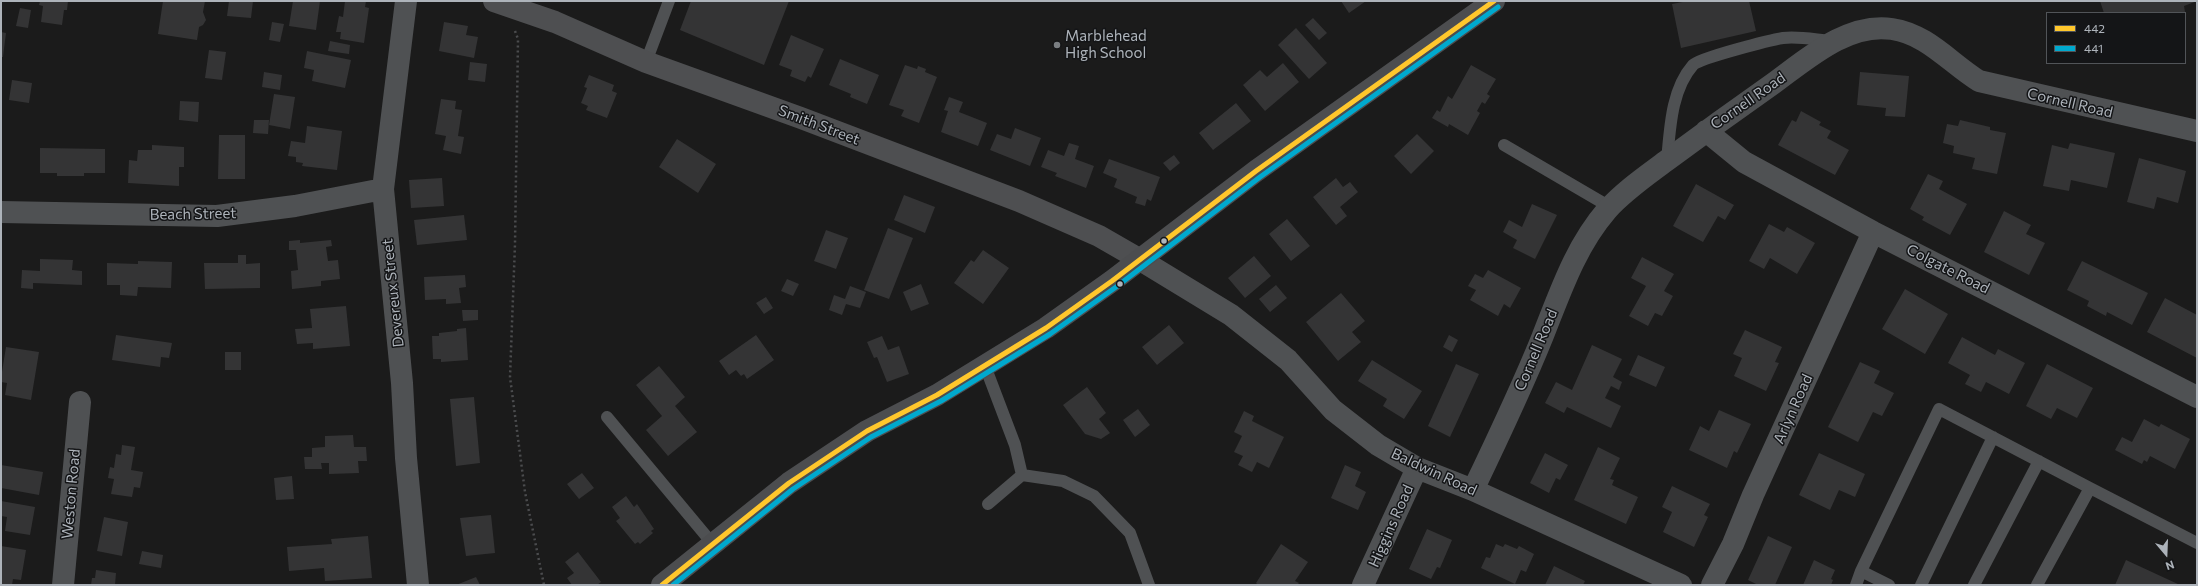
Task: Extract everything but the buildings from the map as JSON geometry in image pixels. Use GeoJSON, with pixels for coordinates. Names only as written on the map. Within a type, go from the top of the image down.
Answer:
{"type":"FeatureCollection","features":[{"type":"Feature","properties":{"kind":"main road"},"geometry":{"type":"LineString","coordinates":[[662,585],[789,483],[867,431],[937,395],[1046,328],[1256,171],[1494,1]]}},
{"type":"Feature","properties":{"kind":"street","name":"Devereux Street"},"geometry":{"type":"LineString","coordinates":[[406,1],[383,189],[401,375],[406,458],[418,585]]}},
{"type":"Feature","properties":{"kind":"street","name":"Smith Street"},"geometry":{"type":"LineString","coordinates":[[512,4],[646,62],[801,118],[1019,201],[1099,236],[1139,259]]}},
{"type":"Feature","properties":{"kind":"street","name":"Cornell Road"},"geometry":{"type":"LineString","coordinates":[[1473,490],[1539,346],[1569,270],[1580,249],[1610,207],[1626,192],[1706,131],[1815,54],[1837,41],[1868,29],[1891,29],[1916,36],[1936,48],[1957,66],[1979,81],[2197,131]]}},
{"type":"Feature","properties":{"kind":"street","name":"Colgate Road"},"geometry":{"type":"LineString","coordinates":[[1706,131],[1744,162],[1873,232],[2197,397]]}},
{"type":"Feature","properties":{"kind":"street","name":"Beach Street"},"geometry":{"type":"LineString","coordinates":[[1,212],[217,216],[295,206],[383,189]]}},
{"type":"Feature","properties":{"kind":"street","name":"Arlyn Road"},"geometry":{"type":"LineString","coordinates":[[1712,585],[1733,544],[1753,495],[1873,232]]}},
{"type":"Feature","properties":{"kind":"street","name":"Baldwin Road"},"geometry":{"type":"LineString","coordinates":[[1139,259],[1231,315],[1288,360],[1333,410],[1378,445],[1417,468],[1473,490],[1681,585]]}},
{"type":"Feature","properties":{"kind":"street","name":"Weston Road"},"geometry":{"type":"LineString","coordinates":[[63,585],[80,402]]}},
{"type":"Feature","properties":{"kind":"street","name":"Higgins Road"},"geometry":{"type":"LineString","coordinates":[[1363,585],[1417,468]]}},
{"type":"Feature","properties":{"kind":"lane"},"geometry":{"type":"LineString","coordinates":[[646,62],[669,1]]}},
{"type":"Feature","properties":{"kind":"lane"},"geometry":{"type":"LineString","coordinates":[[1667,161],[1673,110],[1681,84],[1694,64],[1723,54],[1784,38],[1837,41]]}},
{"type":"Feature","properties":{"kind":"lane"},"geometry":{"type":"LineString","coordinates":[[1504,145],[1610,207]]}},
{"type":"Feature","properties":{"kind":"lane"},"geometry":{"type":"LineString","coordinates":[[985,366],[1015,445],[1022,475]]}},
{"type":"Feature","properties":{"kind":"lane"},"geometry":{"type":"LineString","coordinates":[[1856,585],[1861,571],[1939,409],[2197,543]]}},
{"type":"Feature","properties":{"kind":"lane"},"geometry":{"type":"LineString","coordinates":[[607,417],[712,544]]}},
{"type":"Feature","properties":{"kind":"lane"},"geometry":{"type":"LineString","coordinates":[[1921,585],[1993,437]]}},
{"type":"Feature","properties":{"kind":"lane"},"geometry":{"type":"LineString","coordinates":[[1974,585],[2039,461]]}},
{"type":"Feature","properties":{"kind":"lane"},"geometry":{"type":"LineString","coordinates":[[988,504],[1022,475],[1063,481],[1094,496],[1130,533],[1149,585]]}},
{"type":"Feature","properties":{"kind":"lane"},"geometry":{"type":"LineString","coordinates":[[2037,585],[2090,488]]}},
{"type":"Feature","properties":{"kind":"lane"},"geometry":{"type":"LineString","coordinates":[[1861,571],[1889,585]]}},
{"type":"Feature","properties":{"kind":"path"},"geometry":{"type":"LineString","coordinates":[[512,4],[518,39],[515,244],[510,377],[525,492],[544,585]]}},
{"type":"Feature","properties":{"kind":"transit line","name":"442"},"geometry":{"type":"LineString","coordinates":[[662,585],[789,483],[867,431],[937,395],[1046,328],[1112,281],[1256,171],[1494,1]]}},
{"type":"Feature","properties":{"kind":"transit line","name":"441"},"geometry":{"type":"LineString","coordinates":[[673,585],[793,489],[871,437],[941,401],[1050,334],[1116,287],[1260,177],[1498,7]]}},
{"type":"Feature","properties":{"kind":"place","name":"Marblehead High School"},"geometry":{"type":"Point","coordinates":[1057,45]}}]}
